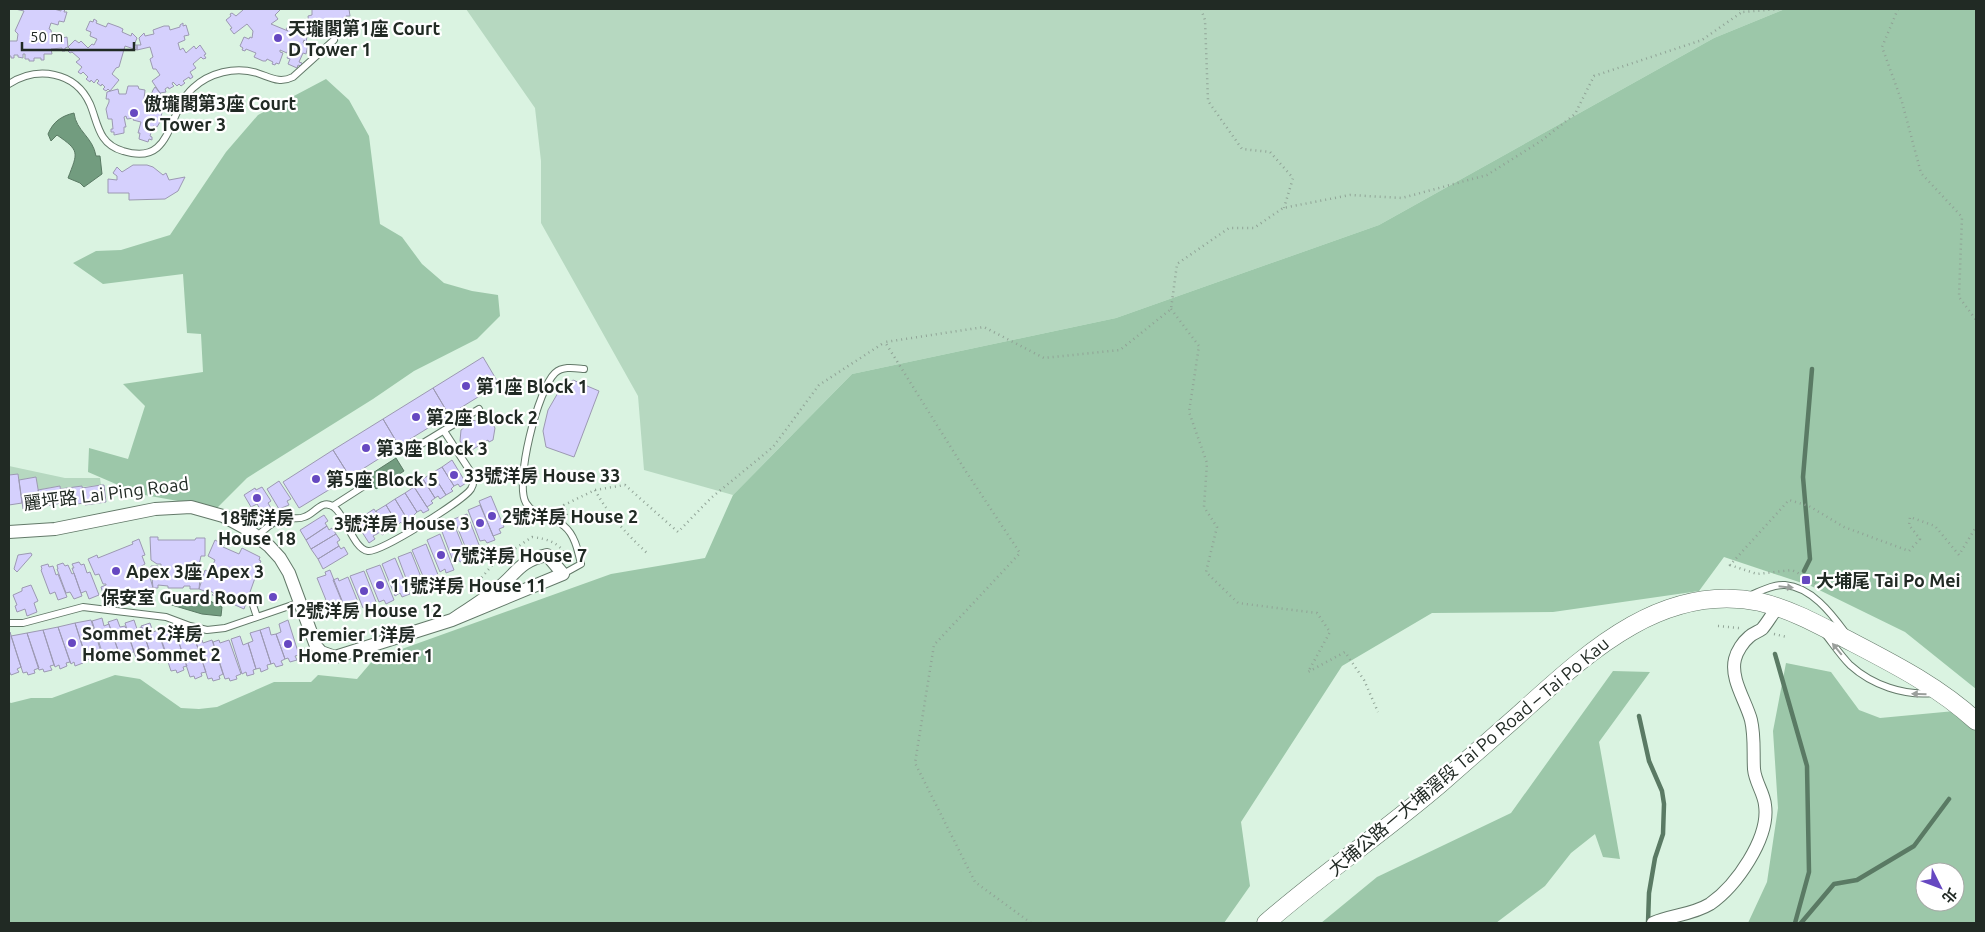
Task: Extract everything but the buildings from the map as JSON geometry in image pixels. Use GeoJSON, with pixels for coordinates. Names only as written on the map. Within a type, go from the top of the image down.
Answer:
{"type":"FeatureCollection","features":[{"type":"Feature","properties":{"kind":"main road","name":"大埔公路－大埔滘段 Tai Po Road – Tai Po Kau"},"geometry":{"type":"LineString","coordinates":[[1266,923],[1425,797],[1549,687],[1602,643],[1643,620],[1688,603],[1718,599],[1740,599],[1778,607],[1818,625],[1914,675],[1942,693],[1976,722]]}},
{"type":"Feature","properties":{"kind":"street","name":"麗坪路 Lai Ping Road"},"geometry":{"type":"LineString","coordinates":[[9,532],[55,528],[155,509],[192,508],[223,516],[257,536],[284,565],[289,572],[296,604],[316,646],[321,652],[335,657],[452,620],[568,571],[547,555],[534,558],[519,567],[498,589],[452,620]]}},
{"type":"Feature","properties":{"kind":"street"},"geometry":{"type":"LineString","coordinates":[[1653,923],[1702,908],[1718,897],[1728,889],[1741,872],[1761,837],[1765,822],[1765,804],[1755,777],[1755,747],[1751,721],[1736,680],[1734,664],[1742,644],[1749,637],[1760,631],[1778,607]]}},
{"type":"Feature","properties":{"kind":"lane"},"geometry":{"type":"LineString","coordinates":[[9,84],[27,74],[38,72],[54,74],[69,80],[85,95],[90,104],[98,130],[107,143],[121,151],[137,154],[148,153],[158,148],[166,140],[181,102],[192,89],[206,79],[221,72],[238,70],[255,72],[276,80],[288,80],[334,40]]}},
{"type":"Feature","properties":{"kind":"lane"},"geometry":{"type":"LineString","coordinates":[[568,571],[581,564],[575,541],[565,527],[532,511],[526,504],[522,494],[521,478],[544,390],[555,373],[568,367],[584,369]]}},
{"type":"Feature","properties":{"kind":"lane"},"geometry":{"type":"LineString","coordinates":[[410,452],[479,409]]}},
{"type":"Feature","properties":{"kind":"lane"},"geometry":{"type":"LineString","coordinates":[[257,536],[283,518],[303,518],[324,505],[336,508],[361,548],[373,551],[389,545],[439,514],[471,490],[474,480],[444,430]]}},
{"type":"Feature","properties":{"kind":"lane"},"geometry":{"type":"LineString","coordinates":[[333,506],[364,486]]}},
{"type":"Feature","properties":{"kind":"lane"},"geometry":{"type":"LineString","coordinates":[[1740,599],[1768,588],[1785,585],[1803,591],[1814,598],[1833,616],[1853,643]]}},
{"type":"Feature","properties":{"kind":"lane"},"geometry":{"type":"LineString","coordinates":[[252,602],[257,618]]}},
{"type":"Feature","properties":{"kind":"lane"},"geometry":{"type":"LineString","coordinates":[[9,623],[23,623],[83,607],[166,617],[207,630],[224,628],[296,604]]}},
{"type":"Feature","properties":{"kind":"lane"},"geometry":{"type":"LineString","coordinates":[[1818,625],[1848,663],[1858,672],[1872,680],[1910,694],[1942,693]]}},
{"type":"Feature","properties":{"kind":"path"},"geometry":{"type":"LineString","coordinates":[[1201,9],[1205,20],[1208,101],[1242,149],[1270,152],[1293,178],[1283,208]]}},
{"type":"Feature","properties":{"kind":"path"},"geometry":{"type":"LineString","coordinates":[[564,505],[596,490],[625,484],[678,532],[711,498],[773,446],[819,384],[885,342],[984,327],[1044,358],[1120,350],[1171,309],[1177,264],[1229,228],[1254,228],[1283,208],[1350,195],[1402,198],[1487,175],[1541,141],[1575,114],[1594,76],[1702,40],[1742,12],[1779,9]]}},
{"type":"Feature","properties":{"kind":"path"},"geometry":{"type":"LineString","coordinates":[[1898,9],[1882,47],[1902,102],[1921,173],[1962,217],[1959,297],[1976,320]]}},
{"type":"Feature","properties":{"kind":"path"},"geometry":{"type":"LineString","coordinates":[[1171,309],[1199,346],[1189,412],[1207,463],[1204,507],[1217,527],[1206,572],[1238,604],[1317,613],[1330,632],[1308,672],[1345,652],[1364,680],[1378,712]]}},
{"type":"Feature","properties":{"kind":"path"},"geometry":{"type":"LineString","coordinates":[[885,342],[965,470],[1020,553],[934,645],[915,763],[975,882],[1031,923]]}},
{"type":"Feature","properties":{"kind":"path"},"geometry":{"type":"LineString","coordinates":[[596,490],[605,508],[617,524],[649,555]]}},
{"type":"Feature","properties":{"kind":"path"},"geometry":{"type":"LineString","coordinates":[[1792,570],[1757,574],[1730,565],[1789,500],[1809,506],[1844,527],[1909,551],[1920,539],[1909,525],[1910,517],[1935,526],[1959,555],[1976,527]]}},
{"type":"Feature","properties":{"kind":"path"},"geometry":{"type":"LineString","coordinates":[[472,590],[494,563],[532,537],[544,538],[561,546],[568,571]]}},
{"type":"Feature","properties":{"kind":"shaded area"},"geometry":{"type":"Polygon","coordinates":[[[466,9],[1785,9],[1714,38],[1379,225],[1116,318],[852,374],[733,495],[644,470],[638,396],[541,223],[541,161],[535,108],[466,9]]]}},
{"type":"Feature","properties":{"kind":"shaded area"},"geometry":{"type":"Polygon","coordinates":[[[1785,9],[1976,9],[1976,689],[1905,632],[1811,586],[1724,557],[1699,591],[1553,612],[1432,613],[1342,666],[1241,822],[1250,886],[1224,923],[9,923],[9,702],[31,698],[52,698],[115,675],[140,679],[181,708],[199,709],[217,707],[274,682],[311,682],[318,675],[357,679],[374,659],[611,574],[705,558],[733,495],[852,374],[1116,318],[1379,225],[1714,38],[1785,9]]]}},
{"type":"Feature","properties":{"kind":"shaded area"},"geometry":{"type":"Polygon","coordinates":[[[326,79],[349,100],[369,136],[380,224],[402,237],[422,264],[444,283],[472,291],[498,295],[500,316],[477,339],[414,371],[247,478],[217,508],[139,494],[88,472],[89,448],[128,459],[145,406],[123,384],[203,372],[201,334],[187,333],[183,274],[103,284],[73,263],[96,251],[121,250],[170,235],[226,152],[258,115],[326,79]]]}},
{"type":"Feature","properties":{"kind":"shaded area"},"geometry":{"type":"Polygon","coordinates":[[[74,113],[78,125],[92,144],[96,156],[100,156],[102,174],[84,187],[80,183],[68,178],[74,163],[75,153],[73,149],[57,135],[51,141],[48,134],[58,120],[74,113]]]}},
{"type":"Feature","properties":{"kind":"shaded area"},"geometry":{"type":"Polygon","coordinates":[[[396,458],[404,471],[376,489],[368,476],[396,458]]]}},
{"type":"Feature","properties":{"kind":"shaded area"},"geometry":{"type":"Polygon","coordinates":[[[9,466],[65,478],[100,478],[101,485],[60,489],[59,486],[38,490],[36,477],[19,480],[18,474],[9,475],[9,466]]]}},
{"type":"Feature","properties":{"kind":"shaded area"},"geometry":{"type":"Polygon","coordinates":[[[167,594],[198,595],[222,607],[221,616],[202,614],[165,603],[167,594]]]}},
{"type":"Feature","properties":{"kind":"shaded area"},"geometry":{"type":"Polygon","coordinates":[[[1786,663],[1831,672],[1859,710],[1880,718],[1976,709],[1976,923],[1748,923],[1767,882],[1778,808],[1773,731],[1786,663]]]}},
{"type":"Feature","properties":{"kind":"shaded area"},"geometry":{"type":"Polygon","coordinates":[[[1613,671],[1650,672],[1599,742],[1620,859],[1603,857],[1595,834],[1571,853],[1545,886],[1496,923],[1321,923],[1377,877],[1511,813],[1613,671]]]}},
{"type":"Feature","properties":{"kind":"waterway"},"geometry":{"type":"LineString","coordinates":[[1804,571],[1810,559],[1803,477],[1812,369]]}},
{"type":"Feature","properties":{"kind":"waterway"},"geometry":{"type":"LineString","coordinates":[[1775,654],[1807,766],[1809,872],[1795,923]]}},
{"type":"Feature","properties":{"kind":"waterway"},"geometry":{"type":"LineString","coordinates":[[1639,716],[1649,761],[1662,791],[1664,804],[1663,834],[1655,858],[1649,893],[1648,923]]}},
{"type":"Feature","properties":{"kind":"waterway"},"geometry":{"type":"LineString","coordinates":[[1801,923],[1834,884],[1857,880],[1914,846],[1949,799]]}},
{"type":"Feature","properties":{"kind":"place","name":"天瓏閣第1座 Court D Tower 1"},"geometry":{"type":"Point","coordinates":[278,38]}},
{"type":"Feature","properties":{"kind":"place","name":"傲瓏閣第3座 Court C Tower 3"},"geometry":{"type":"Point","coordinates":[134,113]}},
{"type":"Feature","properties":{"kind":"place","name":"第1座 Block 1"},"geometry":{"type":"Point","coordinates":[466,386]}},
{"type":"Feature","properties":{"kind":"place","name":"第2座 Block 2"},"geometry":{"type":"Point","coordinates":[416,417]}},
{"type":"Feature","properties":{"kind":"place","name":"第3座 Block 3"},"geometry":{"type":"Point","coordinates":[366,448]}},
{"type":"Feature","properties":{"kind":"place","name":"33號洋房 House 33"},"geometry":{"type":"Point","coordinates":[454,475]}},
{"type":"Feature","properties":{"kind":"place","name":"第5座 Block 5"},"geometry":{"type":"Point","coordinates":[316,479]}},
{"type":"Feature","properties":{"kind":"place","name":"18號洋房 House 18"},"geometry":{"type":"Point","coordinates":[257,498]}},
{"type":"Feature","properties":{"kind":"place","name":"2號洋房 House 2"},"geometry":{"type":"Point","coordinates":[492,516]}},
{"type":"Feature","properties":{"kind":"place","name":"3號洋房 House 3"},"geometry":{"type":"Point","coordinates":[480,523]}},
{"type":"Feature","properties":{"kind":"place","name":"7號洋房 House 7"},"geometry":{"type":"Point","coordinates":[441,555]}},
{"type":"Feature","properties":{"kind":"place","name":"Apex 3座 Apex 3"},"geometry":{"type":"Point","coordinates":[116,571]}},
{"type":"Feature","properties":{"kind":"place","name":"大埔尾 Tai Po Mei"},"geometry":{"type":"Point","coordinates":[1806,580]}},
{"type":"Feature","properties":{"kind":"place","name":"11號洋房 House 11"},"geometry":{"type":"Point","coordinates":[380,585]}},
{"type":"Feature","properties":{"kind":"place","name":"12號洋房 House 12"},"geometry":{"type":"Point","coordinates":[364,591]}},
{"type":"Feature","properties":{"kind":"place","name":"保安室 Guard Room"},"geometry":{"type":"Point","coordinates":[273,597]}},
{"type":"Feature","properties":{"kind":"place","name":"Sommet 2洋房 Home Sommet 2"},"geometry":{"type":"Point","coordinates":[72,643]}},
{"type":"Feature","properties":{"kind":"place","name":"Premier 1洋房 Home Premier 1"},"geometry":{"type":"Point","coordinates":[288,644]}}]}
